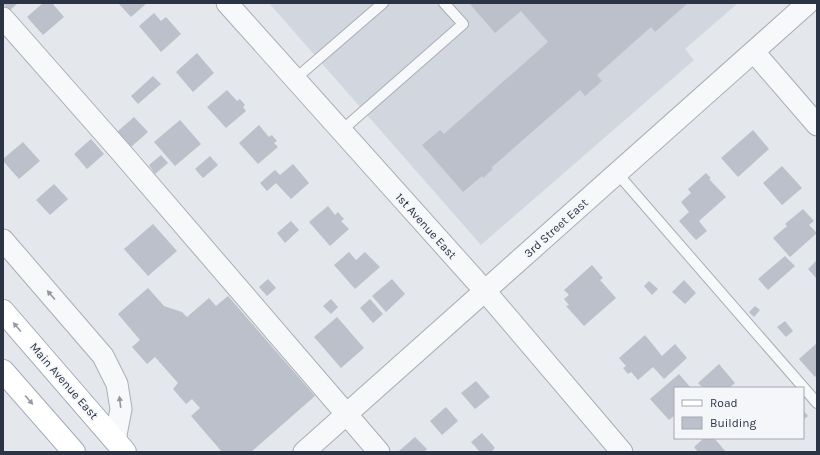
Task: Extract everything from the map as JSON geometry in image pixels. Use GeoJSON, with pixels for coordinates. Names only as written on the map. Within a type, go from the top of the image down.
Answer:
{"type":"FeatureCollection","features":[{"type":"Feature","properties":{"kind":"main road","name":"Main Avenue East"},"geometry":{"type":"LineString","coordinates":[[3,311],[120,446]]}},
{"type":"Feature","properties":{"kind":"main road"},"geometry":{"type":"LineString","coordinates":[[3,371],[74,452]]}},
{"type":"Feature","properties":{"kind":"street","name":"1st Avenue East"},"geometry":{"type":"LineString","coordinates":[[227,3],[485,291],[622,452]]}},
{"type":"Feature","properties":{"kind":"street","name":"3rd Street East"},"geometry":{"type":"LineString","coordinates":[[304,452],[808,3]]}},
{"type":"Feature","properties":{"kind":"street"},"geometry":{"type":"LineString","coordinates":[[3,18],[116,146],[379,452]]}},
{"type":"Feature","properties":{"kind":"street"},"geometry":{"type":"LineString","coordinates":[[754,52],[817,125]]}},
{"type":"Feature","properties":{"kind":"street"},"geometry":{"type":"LineString","coordinates":[[3,240],[103,356],[118,384],[121,409],[120,446]]}},
{"type":"Feature","properties":{"kind":"lane"},"geometry":{"type":"LineString","coordinates":[[295,79],[383,3]]}},
{"type":"Feature","properties":{"kind":"lane"},"geometry":{"type":"LineString","coordinates":[[341,131],[463,24],[444,3]]}},
{"type":"Feature","properties":{"kind":"lane"},"geometry":{"type":"LineString","coordinates":[[617,173],[804,387]]}},
{"type":"Feature","properties":{"kind":"lane"},"geometry":{"type":"LineString","coordinates":[[804,387],[817,402]]}},
{"type":"Feature","properties":{"kind":"shaded area"},"geometry":{"type":"Polygon","coordinates":[[[269,3],[738,3],[685,49],[694,60],[481,245],[269,3]]]}},
{"type":"Feature","properties":{"kind":"building"},"geometry":{"type":"Polygon","coordinates":[[[3,3],[18,3],[9,11],[3,3]]]}},
{"type":"Feature","properties":{"kind":"building"},"geometry":{"type":"Polygon","coordinates":[[[43,3],[52,3],[64,17],[43,35],[27,17],[43,3]]]}},
{"type":"Feature","properties":{"kind":"building"},"geometry":{"type":"Polygon","coordinates":[[[118,3],[147,3],[131,17],[118,3]]]}},
{"type":"Feature","properties":{"kind":"building"},"geometry":{"type":"Polygon","coordinates":[[[469,3],[688,3],[655,32],[651,27],[597,75],[602,81],[585,96],[580,90],[491,168],[493,169],[483,178],[482,176],[463,192],[422,145],[440,130],[444,134],[548,42],[521,11],[495,33],[469,3]]]}},
{"type":"Feature","properties":{"kind":"building"},"geometry":{"type":"Polygon","coordinates":[[[154,13],[161,21],[166,17],[181,34],[161,52],[139,26],[154,13]]]}},
{"type":"Feature","properties":{"kind":"building"},"geometry":{"type":"Polygon","coordinates":[[[197,53],[214,73],[193,92],[176,72],[197,53]]]}},
{"type":"Feature","properties":{"kind":"building"},"geometry":{"type":"Polygon","coordinates":[[[153,76],[161,84],[138,104],[131,96],[153,76]]]}},
{"type":"Feature","properties":{"kind":"building"},"geometry":{"type":"Polygon","coordinates":[[[227,90],[237,101],[240,99],[245,105],[243,107],[246,111],[226,128],[207,107],[227,90]]]}},
{"type":"Feature","properties":{"kind":"building"},"geometry":{"type":"Polygon","coordinates":[[[134,117],[148,132],[131,147],[117,132],[134,117]]]}},
{"type":"Feature","properties":{"kind":"building"},"geometry":{"type":"Polygon","coordinates":[[[180,120],[201,144],[175,166],[154,142],[180,120]]]}},
{"type":"Feature","properties":{"kind":"building"},"geometry":{"type":"Polygon","coordinates":[[[259,125],[269,137],[272,135],[277,141],[274,143],[278,147],[258,164],[239,143],[259,125]]]}},
{"type":"Feature","properties":{"kind":"building"},"geometry":{"type":"Polygon","coordinates":[[[753,130],[769,149],[738,177],[721,158],[753,130]]]}},
{"type":"Feature","properties":{"kind":"building"},"geometry":{"type":"Polygon","coordinates":[[[91,139],[104,154],[87,169],[74,154],[91,139]]]}},
{"type":"Feature","properties":{"kind":"building"},"geometry":{"type":"Polygon","coordinates":[[[23,142],[40,161],[19,179],[3,161],[3,159],[23,142]]]}},
{"type":"Feature","properties":{"kind":"building"},"geometry":{"type":"Polygon","coordinates":[[[161,155],[168,163],[155,174],[149,165],[161,155]]]}},
{"type":"Feature","properties":{"kind":"building"},"geometry":{"type":"Polygon","coordinates":[[[210,156],[218,165],[203,178],[195,169],[210,156]]]}},
{"type":"Feature","properties":{"kind":"building"},"geometry":{"type":"Polygon","coordinates":[[[293,164],[309,183],[291,199],[276,183],[267,191],[260,183],[275,170],[280,175],[293,164]]]}},
{"type":"Feature","properties":{"kind":"building"},"geometry":{"type":"Polygon","coordinates":[[[782,166],[802,188],[782,205],[763,183],[782,166]]]}},
{"type":"Feature","properties":{"kind":"building"},"geometry":{"type":"Polygon","coordinates":[[[706,173],[711,178],[709,179],[726,197],[699,221],[707,231],[696,240],[679,221],[689,212],[681,202],[691,193],[688,189],[706,173]]]}},
{"type":"Feature","properties":{"kind":"building"},"geometry":{"type":"Polygon","coordinates":[[[54,184],[68,199],[50,215],[36,200],[54,184]]]}},
{"type":"Feature","properties":{"kind":"building"},"geometry":{"type":"Polygon","coordinates":[[[328,206],[335,215],[338,212],[344,219],[341,221],[349,229],[330,246],[309,222],[328,206]]]}},
{"type":"Feature","properties":{"kind":"building"},"geometry":{"type":"Polygon","coordinates":[[[803,209],[814,221],[809,225],[817,233],[790,257],[773,238],[787,226],[785,224],[803,209]]]}},
{"type":"Feature","properties":{"kind":"building"},"geometry":{"type":"Polygon","coordinates":[[[291,221],[299,230],[285,243],[277,233],[291,221]]]}},
{"type":"Feature","properties":{"kind":"building"},"geometry":{"type":"Polygon","coordinates":[[[153,224],[177,251],[148,276],[124,249],[153,224]]]}},
{"type":"Feature","properties":{"kind":"building"},"geometry":{"type":"Polygon","coordinates":[[[349,252],[356,260],[365,252],[380,267],[355,289],[334,265],[349,252]]]}},
{"type":"Feature","properties":{"kind":"building"},"geometry":{"type":"Polygon","coordinates":[[[785,256],[795,266],[768,290],[758,279],[785,256]]]}},
{"type":"Feature","properties":{"kind":"building"},"geometry":{"type":"Polygon","coordinates":[[[817,260],[817,279],[808,269],[817,260]]]}},
{"type":"Feature","properties":{"kind":"building"},"geometry":{"type":"Polygon","coordinates":[[[592,265],[603,278],[600,280],[616,298],[584,326],[566,306],[569,305],[564,299],[569,295],[564,290],[592,265]]]}},
{"type":"Feature","properties":{"kind":"building"},"geometry":{"type":"Polygon","coordinates":[[[268,279],[276,288],[267,296],[259,287],[268,279]]]}},
{"type":"Feature","properties":{"kind":"building"},"geometry":{"type":"Polygon","coordinates":[[[392,279],[405,294],[386,312],[372,296],[392,279]]]}},
{"type":"Feature","properties":{"kind":"building"},"geometry":{"type":"Polygon","coordinates":[[[684,280],[696,293],[685,304],[672,292],[684,280]]]}},
{"type":"Feature","properties":{"kind":"building"},"geometry":{"type":"Polygon","coordinates":[[[649,281],[658,289],[652,295],[644,286],[649,281]]]}},
{"type":"Feature","properties":{"kind":"building"},"geometry":{"type":"Polygon","coordinates":[[[148,288],[164,306],[182,312],[187,317],[209,298],[216,306],[228,296],[315,396],[251,452],[222,452],[191,416],[200,408],[192,399],[186,404],[173,389],[178,383],[155,357],[147,364],[132,347],[140,340],[118,314],[148,288]]]}},
{"type":"Feature","properties":{"kind":"building"},"geometry":{"type":"Polygon","coordinates":[[[331,299],[338,307],[331,314],[323,306],[331,299]]]}},
{"type":"Feature","properties":{"kind":"building"},"geometry":{"type":"Polygon","coordinates":[[[370,299],[383,314],[373,323],[360,308],[370,299]]]}},
{"type":"Feature","properties":{"kind":"building"},"geometry":{"type":"Polygon","coordinates":[[[755,306],[760,310],[754,317],[749,312],[755,306]]]}},
{"type":"Feature","properties":{"kind":"building"},"geometry":{"type":"Polygon","coordinates":[[[337,317],[364,348],[341,368],[314,337],[337,317]]]}},
{"type":"Feature","properties":{"kind":"building"},"geometry":{"type":"Polygon","coordinates":[[[785,321],[793,331],[786,337],[777,327],[785,321]]]}},
{"type":"Feature","properties":{"kind":"building"},"geometry":{"type":"Polygon","coordinates":[[[645,335],[662,356],[675,344],[687,358],[664,379],[653,367],[638,380],[631,372],[628,374],[623,368],[626,366],[619,358],[645,335]]]}},
{"type":"Feature","properties":{"kind":"building"},"geometry":{"type":"Polygon","coordinates":[[[817,343],[817,375],[815,377],[799,359],[817,343]]]}},
{"type":"Feature","properties":{"kind":"building"},"geometry":{"type":"Polygon","coordinates":[[[719,364],[735,383],[730,387],[702,387],[698,383],[719,364]]]}},
{"type":"Feature","properties":{"kind":"building"},"geometry":{"type":"Polygon","coordinates":[[[679,374],[690,387],[674,387],[674,416],[669,420],[650,399],[679,374]]]}},
{"type":"Feature","properties":{"kind":"building"},"geometry":{"type":"Polygon","coordinates":[[[476,381],[490,397],[475,409],[461,393],[476,381]]]}},
{"type":"Feature","properties":{"kind":"building"},"geometry":{"type":"Polygon","coordinates":[[[446,407],[458,421],[442,435],[430,421],[446,407]]]}},
{"type":"Feature","properties":{"kind":"building"},"geometry":{"type":"Polygon","coordinates":[[[804,411],[808,416],[804,419],[804,411]]]}},
{"type":"Feature","properties":{"kind":"building"},"geometry":{"type":"Polygon","coordinates":[[[482,433],[495,448],[491,452],[480,452],[471,442],[482,433]]]}},
{"type":"Feature","properties":{"kind":"building"},"geometry":{"type":"Polygon","coordinates":[[[415,437],[427,449],[424,452],[399,451],[415,437]]]}},
{"type":"Feature","properties":{"kind":"building"},"geometry":{"type":"Polygon","coordinates":[[[703,439],[715,439],[726,452],[698,452],[694,447],[703,439]]]}}]}
